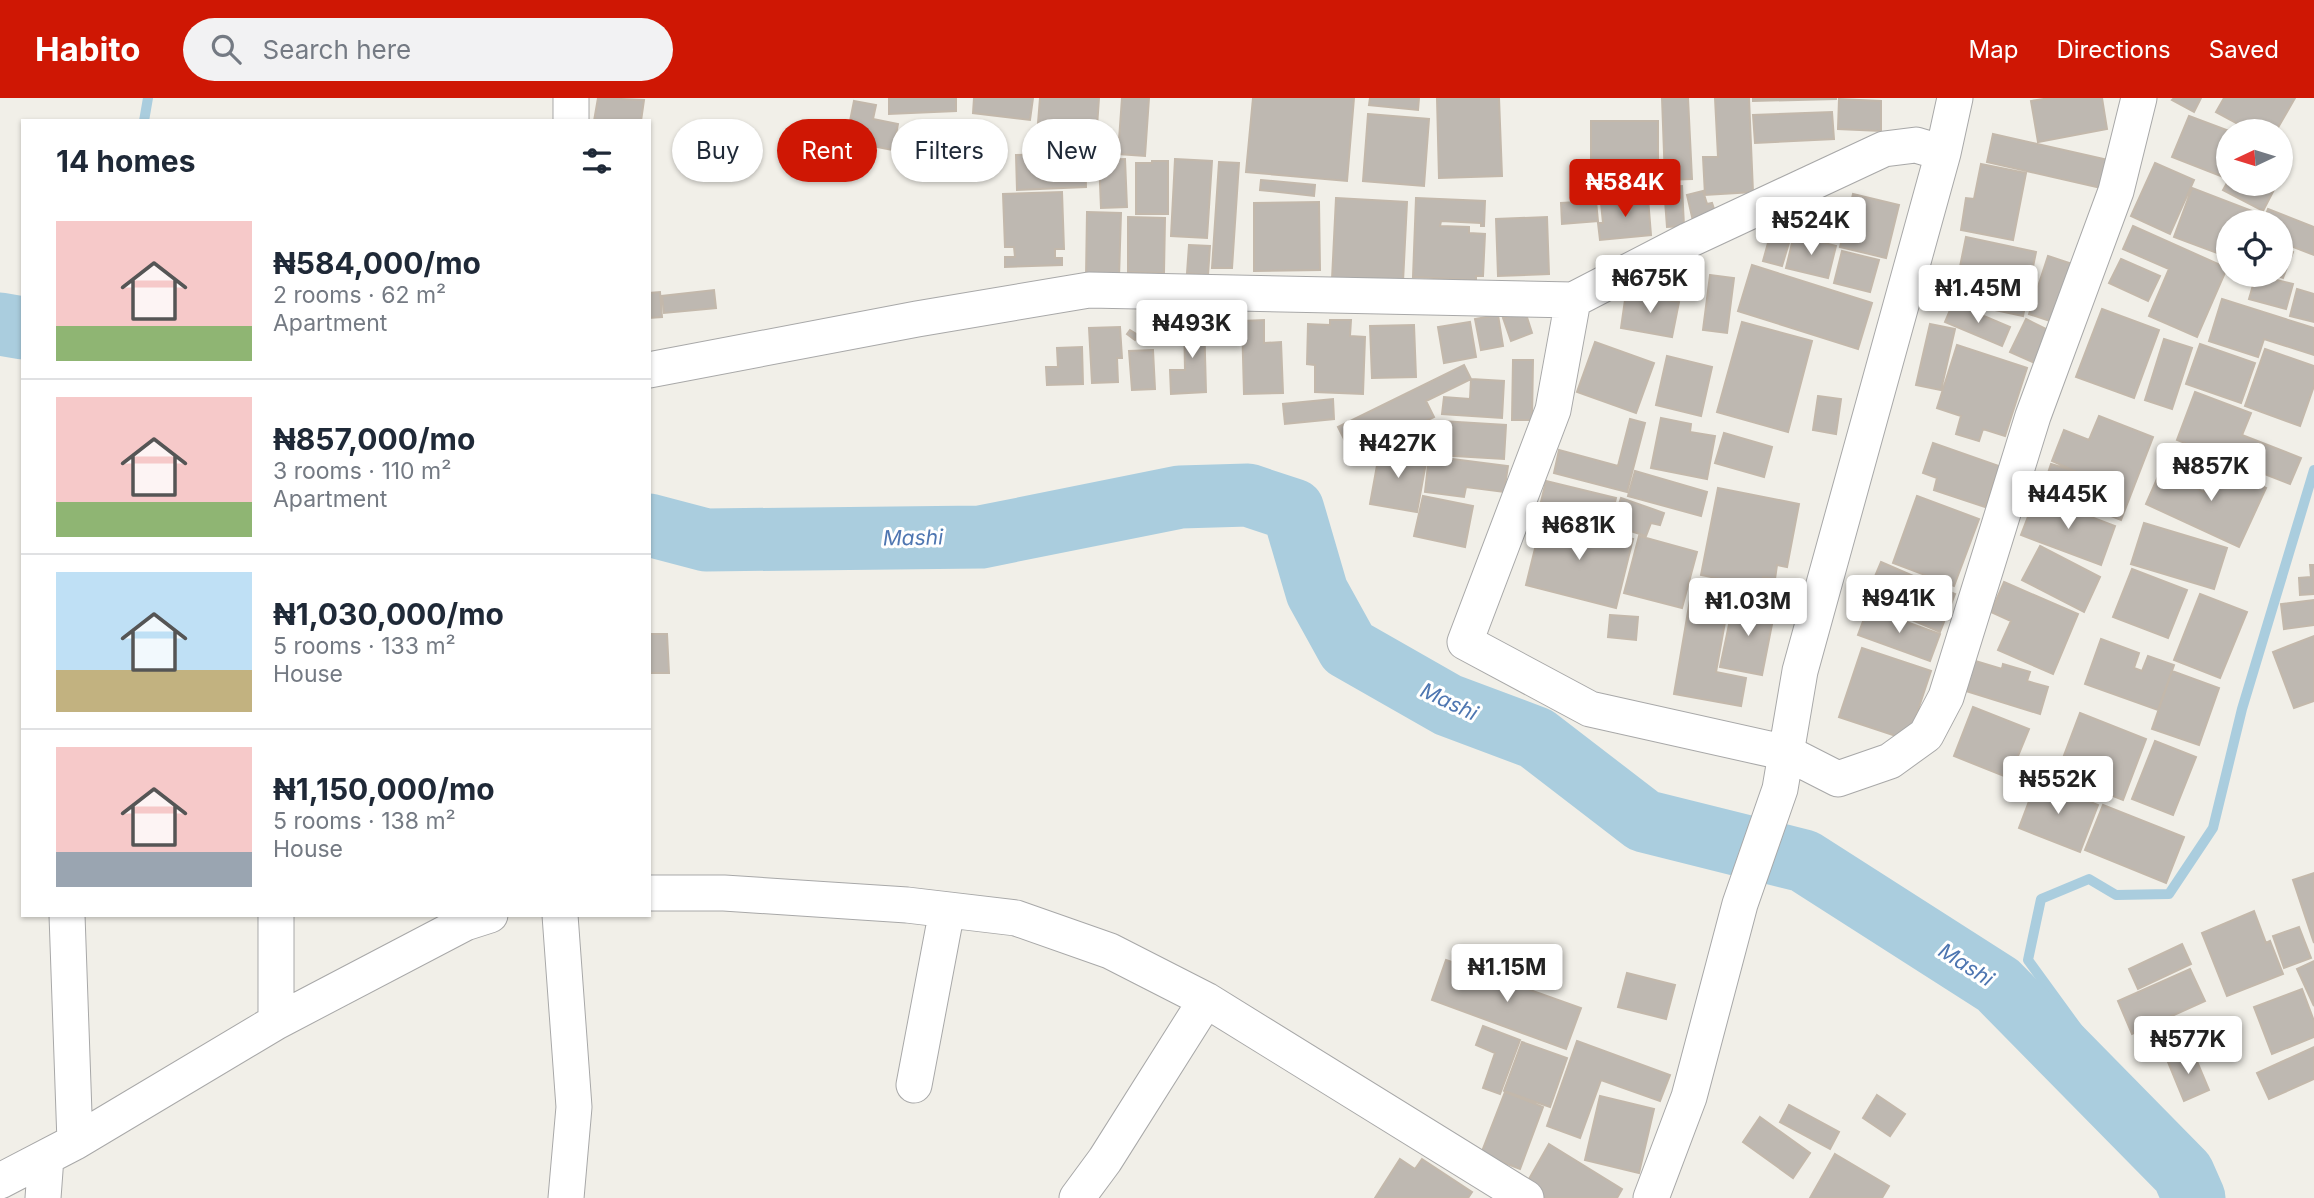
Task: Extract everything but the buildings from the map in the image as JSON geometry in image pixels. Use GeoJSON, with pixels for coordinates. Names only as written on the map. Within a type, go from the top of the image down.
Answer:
{"type":"FeatureCollection","features":[{"type":"Feature","properties":{"kind":"street"},"geometry":{"type":"LineString","coordinates":[[570,119],[571,98]]}},
{"type":"Feature","properties":{"kind":"street"},"geometry":{"type":"LineString","coordinates":[[1651,1198],[1689,1097],[1740,904],[1780,789],[1800,671],[1955,98]]}},
{"type":"Feature","properties":{"kind":"street"},"geometry":{"type":"LineString","coordinates":[[1573,300],[1553,410],[1465,642],[1590,709],[1787,754],[1838,779],[1890,761],[1926,735],[1946,696],[2033,416],[2116,191],[2139,98]]}},
{"type":"Feature","properties":{"kind":"street"},"geometry":{"type":"LineString","coordinates":[[651,370],[917,319],[1089,290],[1573,300],[1689,240],[1884,149],[1916,145],[1942,153]]}},
{"type":"Feature","properties":{"kind":"street"},"geometry":{"type":"LineString","coordinates":[[651,893],[724,893],[907,905],[1016,918],[1028,922],[1110,951],[1206,1000],[1526,1198]]}},
{"type":"Feature","properties":{"kind":"street"},"geometry":{"type":"LineString","coordinates":[[914,1085],[947,910]]}},
{"type":"Feature","properties":{"kind":"street"},"geometry":{"type":"LineString","coordinates":[[43,1198],[60,1150],[67,917]]}},
{"type":"Feature","properties":{"kind":"street"},"geometry":{"type":"LineString","coordinates":[[275,1022],[276,917]]}},
{"type":"Feature","properties":{"kind":"street"},"geometry":{"type":"LineString","coordinates":[[0,1181],[60,1150],[275,1022],[465,923],[484,917]]}},
{"type":"Feature","properties":{"kind":"street"},"geometry":{"type":"LineString","coordinates":[[560,917],[574,1107],[566,1198]]}},
{"type":"Feature","properties":{"kind":"street"},"geometry":{"type":"LineString","coordinates":[[1077,1198],[1105,1160],[1206,1000]]}},
{"type":"Feature","properties":{"kind":"waterway"},"geometry":{"type":"LineString","coordinates":[[144,119],[148,98]]}},
{"type":"Feature","properties":{"kind":"waterway","name":"Mashi"},"geometry":{"type":"LineString","coordinates":[[0,324],[21,328]]}},
{"type":"Feature","properties":{"kind":"waterway"},"geometry":{"type":"LineString","coordinates":[[2183,1173],[2028,960],[2041,899],[2089,879],[2116,895],[2169,894],[2213,828],[2242,709],[2314,470]]}},
{"type":"Feature","properties":{"kind":"waterway","name":"Mashi"},"geometry":{"type":"LineString","coordinates":[[651,526],[706,540],[981,537],[1180,497],[1248,495],[1293,510],[1317,592],[1348,648],[1448,705],[1536,738],[1644,821],[1804,861],[1998,985],[2183,1173],[2194,1198]]}}]}
